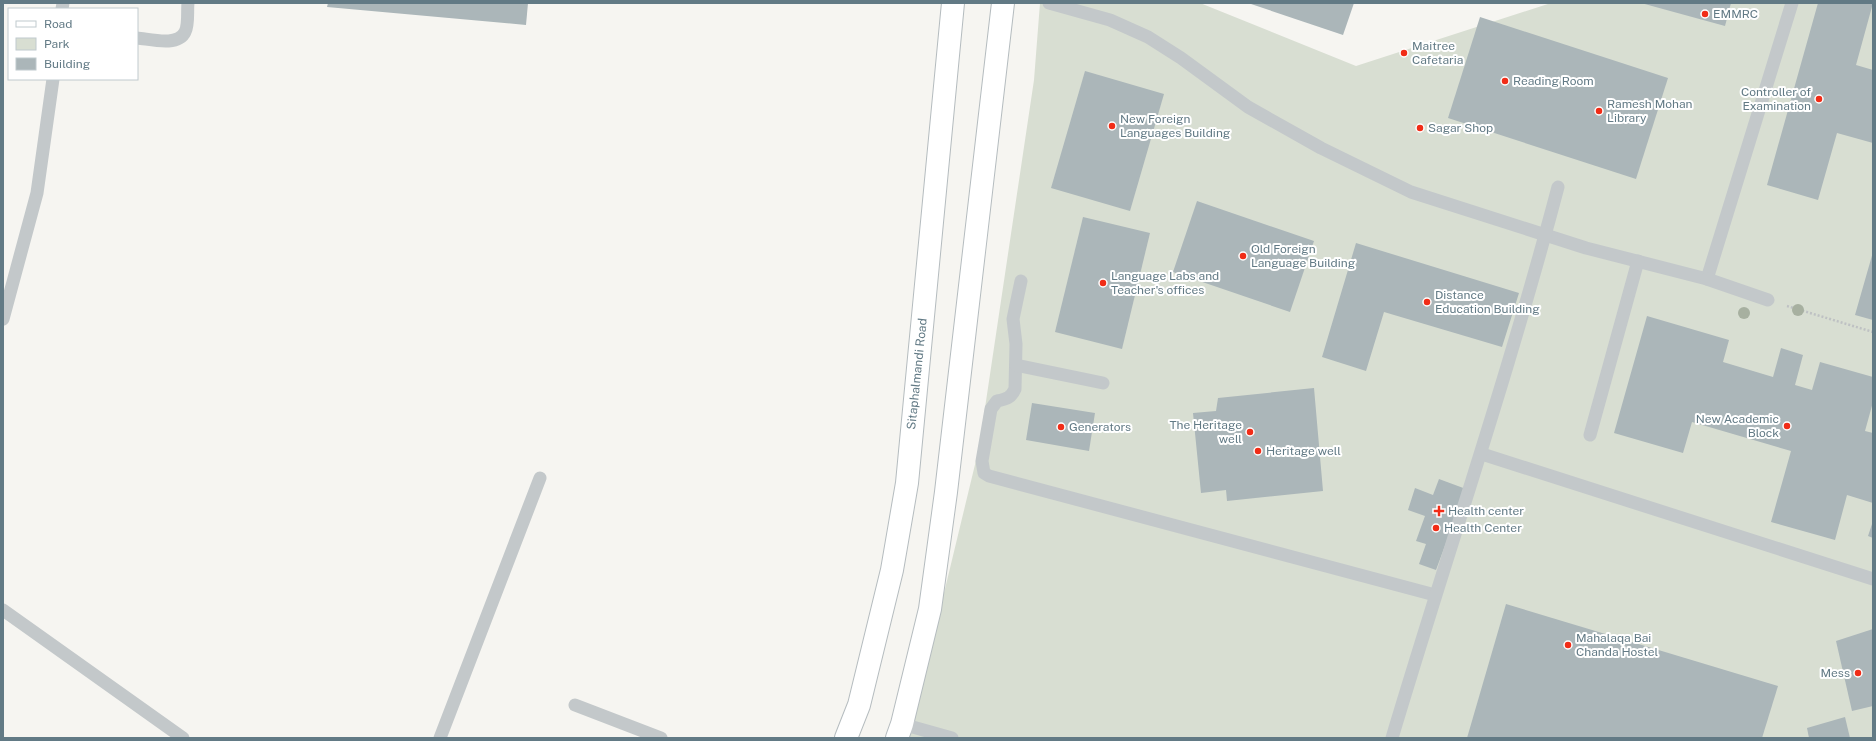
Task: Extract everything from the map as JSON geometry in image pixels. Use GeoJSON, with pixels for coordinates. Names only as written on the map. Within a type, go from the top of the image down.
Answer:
{"type":"FeatureCollection","features":[{"type":"Feature","properties":{"kind":"main road","name":"Sitaphalmandi Road"},"geometry":{"type":"LineString","coordinates":[[846,738],[859,705],[892,570],[907,483],[953,3]]}},
{"type":"Feature","properties":{"kind":"main road"},"geometry":{"type":"LineString","coordinates":[[900,731],[930,609],[946,492],[1003,3]]}},
{"type":"Feature","properties":{"kind":"lane"},"geometry":{"type":"LineString","coordinates":[[138,38],[161,41],[180,38],[186,31],[188,3]]}},
{"type":"Feature","properties":{"kind":"lane"},"geometry":{"type":"LineString","coordinates":[[1049,3],[1110,20],[1148,37],[1181,58],[1248,107],[1321,148],[1411,192],[1586,248],[1707,279],[1768,300]]}},
{"type":"Feature","properties":{"kind":"lane"},"geometry":{"type":"LineString","coordinates":[[1707,279],[1792,3]]}},
{"type":"Feature","properties":{"kind":"lane"},"geometry":{"type":"LineString","coordinates":[[3,319],[37,193],[53,80]]}},
{"type":"Feature","properties":{"kind":"lane"},"geometry":{"type":"LineString","coordinates":[[1392,738],[1435,594],[1482,454],[1558,187]]}},
{"type":"Feature","properties":{"kind":"lane"},"geometry":{"type":"LineString","coordinates":[[1590,435],[1638,261]]}},
{"type":"Feature","properties":{"kind":"lane"},"geometry":{"type":"LineString","coordinates":[[1021,281],[1013,319],[1016,344],[1015,389],[1012,395],[1006,399],[997,401],[991,409],[982,461],[984,473],[990,476],[1435,594]]}},
{"type":"Feature","properties":{"kind":"lane"},"geometry":{"type":"LineString","coordinates":[[1016,365],[1103,383]]}},
{"type":"Feature","properties":{"kind":"lane"},"geometry":{"type":"LineString","coordinates":[[1482,454],[1873,579]]}},
{"type":"Feature","properties":{"kind":"lane"},"geometry":{"type":"LineString","coordinates":[[440,738],[540,478]]}},
{"type":"Feature","properties":{"kind":"lane"},"geometry":{"type":"LineString","coordinates":[[3,610],[182,738]]}},
{"type":"Feature","properties":{"kind":"lane"},"geometry":{"type":"LineString","coordinates":[[575,705],[661,738]]}},
{"type":"Feature","properties":{"kind":"lane"},"geometry":{"type":"LineString","coordinates":[[900,731],[952,738]]}},
{"type":"Feature","properties":{"kind":"path"},"geometry":{"type":"LineString","coordinates":[[1782,304],[1873,332]]}},
{"type":"Feature","properties":{"kind":"green space"},"geometry":{"type":"Polygon","coordinates":[[[1040,3],[1200,3],[1356,66],[1551,3],[1873,3],[1873,738],[909,738],[979,448],[1034,80],[1040,3]]]}},
{"type":"Feature","properties":{"kind":"building"},"geometry":{"type":"Polygon","coordinates":[[[328,3],[528,3],[526,25],[327,7],[328,3]]]}},
{"type":"Feature","properties":{"kind":"building"},"geometry":{"type":"Polygon","coordinates":[[[1248,3],[1354,3],[1343,35],[1248,3]]]}},
{"type":"Feature","properties":{"kind":"building","name":"EMMRC"},"geometry":{"type":"Polygon","coordinates":[[[1641,3],[1731,3],[1725,26],[1641,3]]]}},
{"type":"Feature","properties":{"kind":"building","name":"Controller of Examination"},"geometry":{"type":"Polygon","coordinates":[[[1818,3],[1873,3],[1856,65],[1873,70],[1873,143],[1837,133],[1818,200],[1767,185],[1818,3]]]}},
{"type":"Feature","properties":{"kind":"building"},"geometry":{"type":"Polygon","coordinates":[[[1480,17],[1668,78],[1636,179],[1448,118],[1480,17]]]}},
{"type":"Feature","properties":{"kind":"building","name":"New Foreign Languages Building"},"geometry":{"type":"Polygon","coordinates":[[[1085,71],[1164,94],[1130,211],[1051,188],[1085,71]]]}},
{"type":"Feature","properties":{"kind":"building","name":"Old Foreign Language Building"},"geometry":{"type":"Polygon","coordinates":[[[1197,201],[1314,241],[1290,312],[1173,272],[1197,201]]]}},
{"type":"Feature","properties":{"kind":"building","name":"Language Labs and Teacher's offices"},"geometry":{"type":"Polygon","coordinates":[[[1083,217],[1150,233],[1122,349],[1055,332],[1083,217]]]}},
{"type":"Feature","properties":{"kind":"building","name":"Distance Education Building"},"geometry":{"type":"Polygon","coordinates":[[[1356,243],[1519,293],[1502,347],[1384,312],[1366,371],[1322,357],[1356,243]]]}},
{"type":"Feature","properties":{"kind":"building"},"geometry":{"type":"Polygon","coordinates":[[[1873,252],[1873,320],[1855,315],[1873,252]]]}},
{"type":"Feature","properties":{"kind":"building","name":"New Academic Block"},"geometry":{"type":"Polygon","coordinates":[[[1647,316],[1729,340],[1723,362],[1773,377],[1781,348],[1803,355],[1795,385],[1812,390],[1820,362],[1873,377],[1873,402],[1865,431],[1873,433],[1873,503],[1847,495],[1835,540],[1771,522],[1791,451],[1692,422],[1683,453],[1614,433],[1647,316]]]}},
{"type":"Feature","properties":{"kind":"building","name":"Heritage well"},"geometry":{"type":"Polygon","coordinates":[[[1314,388],[1323,491],[1227,501],[1226,490],[1201,493],[1193,413],[1216,411],[1218,398],[1314,388]]]}},
{"type":"Feature","properties":{"kind":"building","name":"Generators"},"geometry":{"type":"Polygon","coordinates":[[[1032,403],[1095,413],[1089,451],[1026,440],[1032,403]]]}},
{"type":"Feature","properties":{"kind":"building","name":"Health Center"},"geometry":{"type":"Polygon","coordinates":[[[1439,479],[1466,489],[1436,570],[1419,564],[1426,544],[1416,541],[1425,516],[1408,510],[1415,488],[1433,495],[1439,479]]]}},
{"type":"Feature","properties":{"kind":"building"},"geometry":{"type":"Polygon","coordinates":[[[1873,521],[1873,538],[1868,536],[1873,521]]]}},
{"type":"Feature","properties":{"kind":"building","name":"Mahalaqa Bai Chanda Hostel"},"geometry":{"type":"Polygon","coordinates":[[[1506,604],[1778,686],[1762,738],[1467,738],[1506,604]]]}},
{"type":"Feature","properties":{"kind":"building","name":"Mess"},"geometry":{"type":"Polygon","coordinates":[[[1873,629],[1873,706],[1852,711],[1836,641],[1873,629]]]}},
{"type":"Feature","properties":{"kind":"building"},"geometry":{"type":"Polygon","coordinates":[[[1845,717],[1850,738],[1809,738],[1807,728],[1845,717]]]}},
{"type":"Feature","properties":{"kind":"place","name":"EMMRC"},"geometry":{"type":"Point","coordinates":[1705,14]}},
{"type":"Feature","properties":{"kind":"place","name":"Maitree Cafetaria"},"geometry":{"type":"Point","coordinates":[1404,53]}},
{"type":"Feature","properties":{"kind":"place","name":"Reading Room"},"geometry":{"type":"Point","coordinates":[1505,81]}},
{"type":"Feature","properties":{"kind":"place","name":"Controller of Examination"},"geometry":{"type":"Point","coordinates":[1819,99]}},
{"type":"Feature","properties":{"kind":"place","name":"Ramesh Mohan Library"},"geometry":{"type":"Point","coordinates":[1599,111]}},
{"type":"Feature","properties":{"kind":"place","name":"New Foreign Languages Building"},"geometry":{"type":"Point","coordinates":[1112,126]}},
{"type":"Feature","properties":{"kind":"place","name":"Sagar Shop"},"geometry":{"type":"Point","coordinates":[1420,128]}},
{"type":"Feature","properties":{"kind":"place","name":"Old Foreign Language Building"},"geometry":{"type":"Point","coordinates":[1243,256]}},
{"type":"Feature","properties":{"kind":"place","name":"Language Labs and Teacher's offices"},"geometry":{"type":"Point","coordinates":[1103,283]}},
{"type":"Feature","properties":{"kind":"place","name":"Distance Education Building"},"geometry":{"type":"Point","coordinates":[1427,302]}},
{"type":"Feature","properties":{"kind":"place","name":"New Academic Block"},"geometry":{"type":"Point","coordinates":[1787,426]}},
{"type":"Feature","properties":{"kind":"place","name":"Generators"},"geometry":{"type":"Point","coordinates":[1061,427]}},
{"type":"Feature","properties":{"kind":"place","name":"The Heritage well"},"geometry":{"type":"Point","coordinates":[1250,432]}},
{"type":"Feature","properties":{"kind":"place","name":"Heritage well"},"geometry":{"type":"Point","coordinates":[1258,451]}},
{"type":"Feature","properties":{"kind":"place","name":"Health center"},"geometry":{"type":"Point","coordinates":[1439,511]}},
{"type":"Feature","properties":{"kind":"place","name":"Health Center"},"geometry":{"type":"Point","coordinates":[1436,528]}},
{"type":"Feature","properties":{"kind":"place","name":"Mahalaqa Bai Chanda Hostel"},"geometry":{"type":"Point","coordinates":[1568,645]}},
{"type":"Feature","properties":{"kind":"place","name":"Mess"},"geometry":{"type":"Point","coordinates":[1858,673]}}]}
